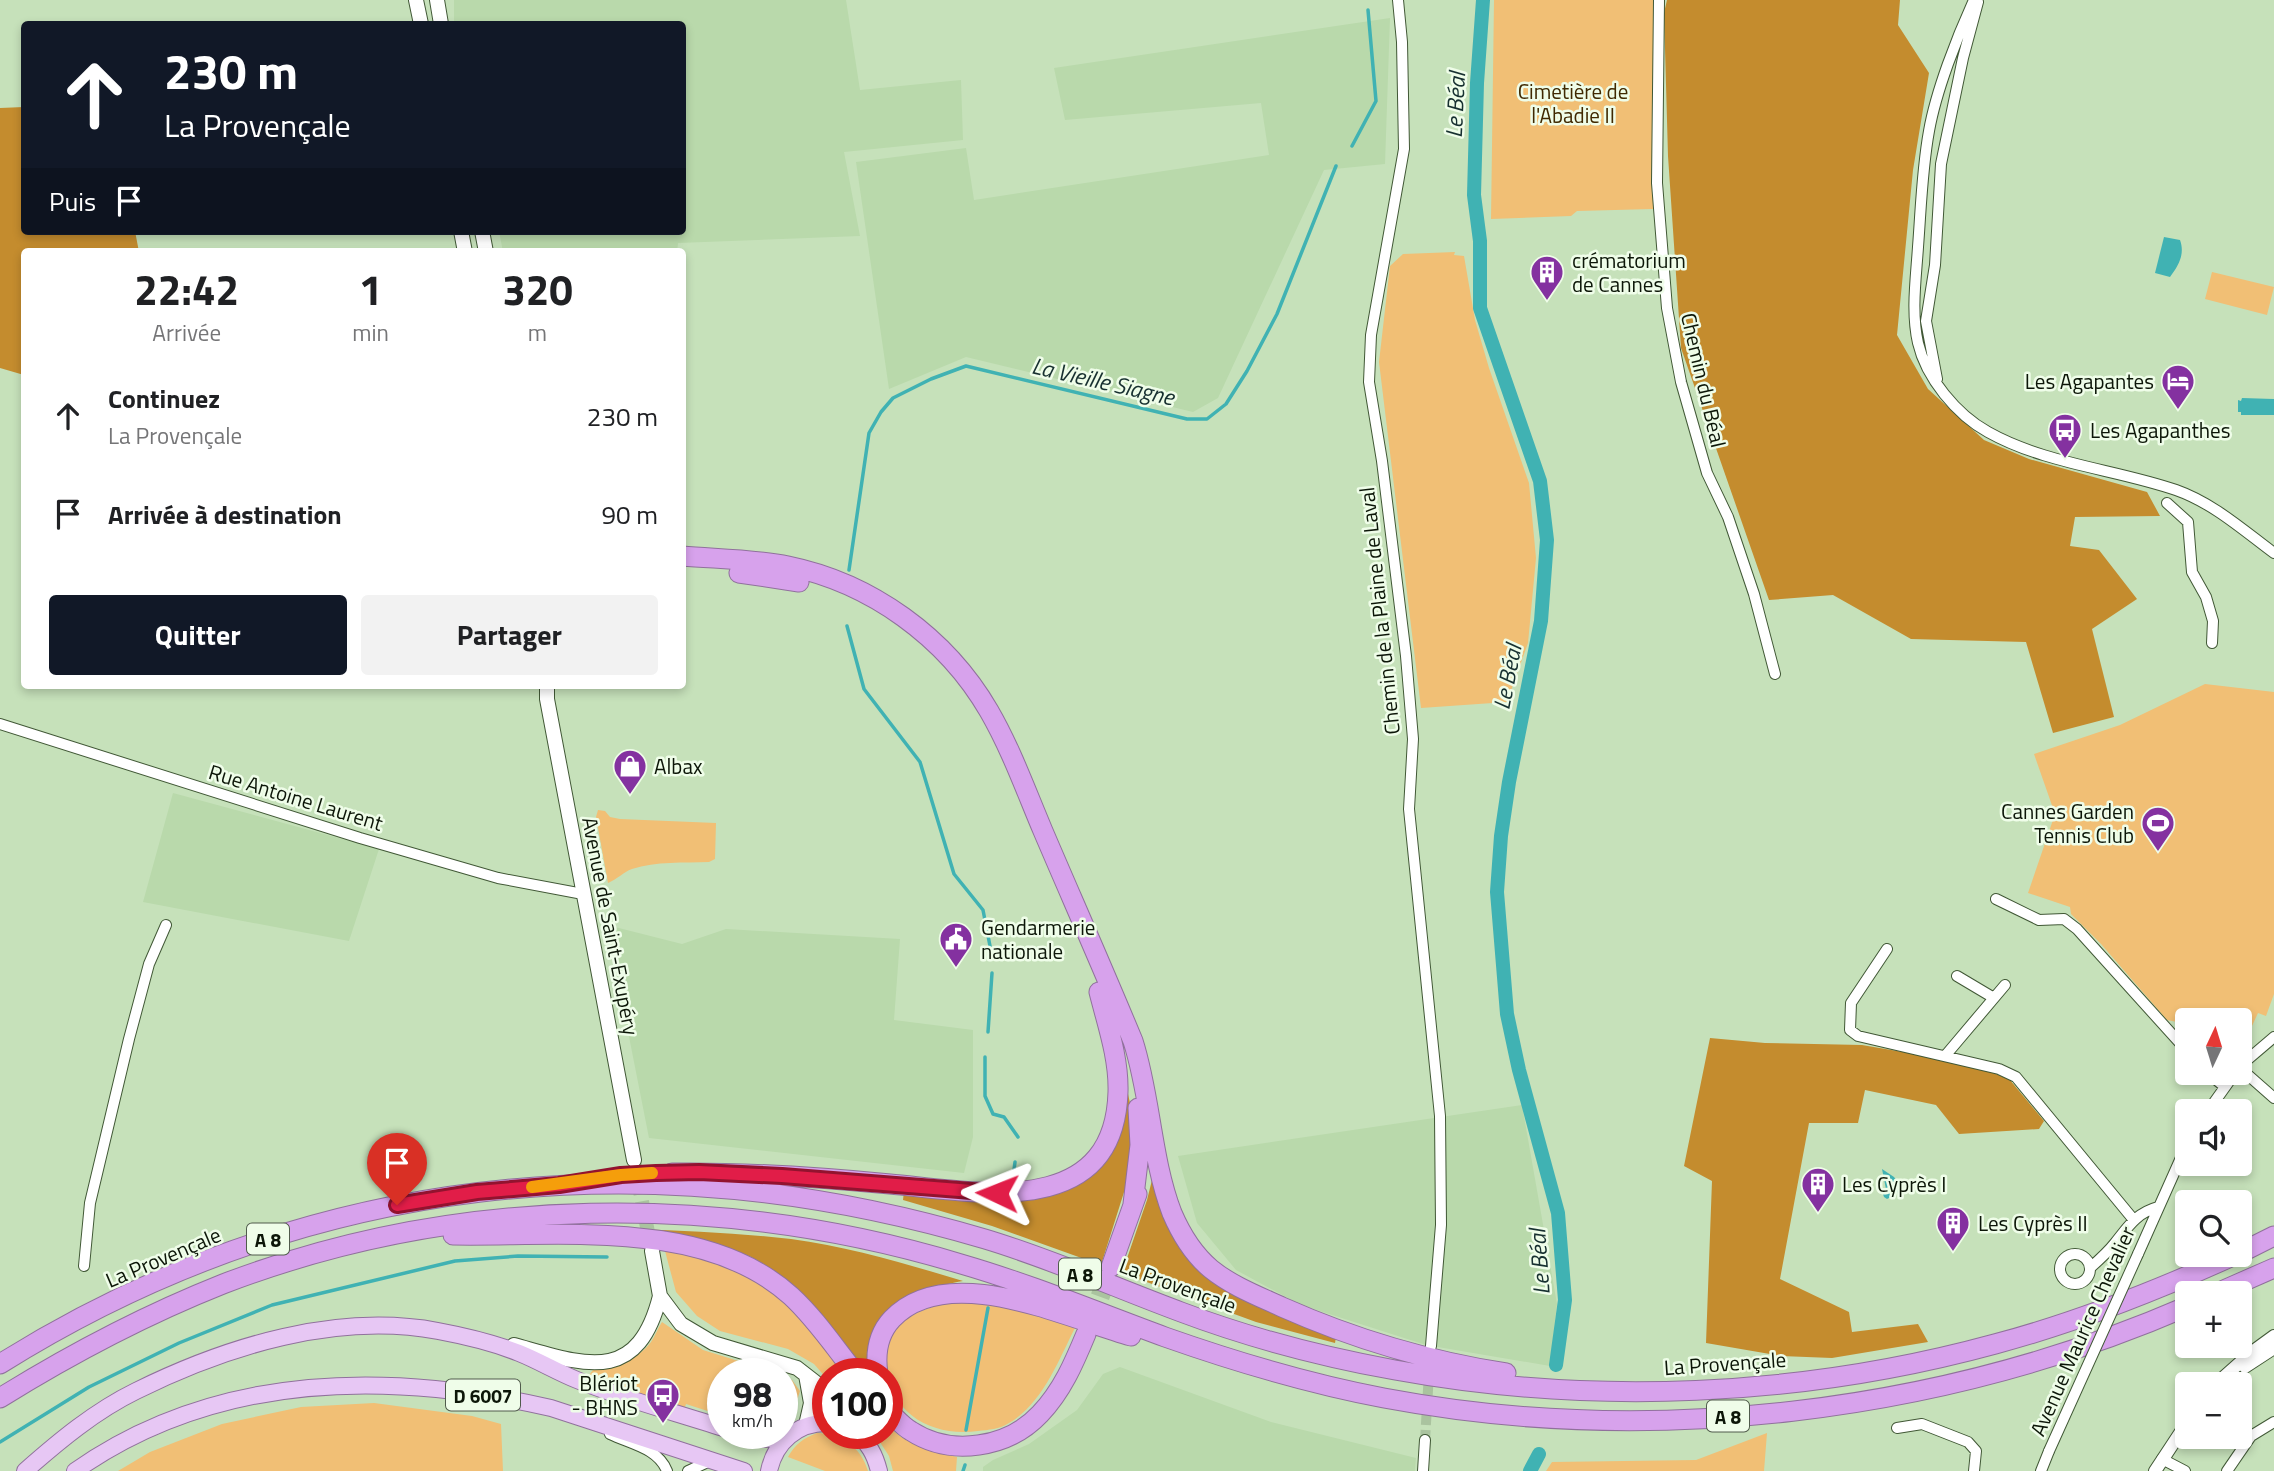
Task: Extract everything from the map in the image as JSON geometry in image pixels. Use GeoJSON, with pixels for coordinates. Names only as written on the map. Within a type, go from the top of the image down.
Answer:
{"type":"FeatureCollection","features":[{"type":"Feature","properties":{"kind":"highway"},"geometry":{"type":"LineString","coordinates":[[686,556],[771,563],[805,570],[847,585],[899,614],[955,663],[989,711],[1014,761],[1133,1041],[1140,1062],[1166,1193],[1180,1229],[1199,1258],[1229,1282],[1303,1317],[1371,1342],[1448,1363],[1597,1391]]}},
{"type":"Feature","properties":{"kind":"highway"},"geometry":{"type":"LineString","coordinates":[[686,568],[782,578],[825,590],[876,614],[907,636],[938,664],[960,689],[997,754],[1126,1055],[1135,1093],[1140,1145],[1133,1204]]}},
{"type":"Feature","properties":{"kind":"highway"},"geometry":{"type":"LineString","coordinates":[[559,1185],[621,1175],[699,1172],[862,1181],[977,1193],[1034,1190],[1062,1184],[1080,1174],[1099,1154],[1115,1120],[1118,1079],[1099,992]]}},
{"type":"Feature","properties":{"kind":"highway"},"geometry":{"type":"LineString","coordinates":[[1111,1267],[1146,1159],[1149,1110]]}},
{"type":"Feature","properties":{"kind":"highway","name":"La Provençale"},"geometry":{"type":"LineString","coordinates":[[0,1364],[162,1278],[209,1259],[295,1231],[377,1209],[416,1202],[477,1192],[559,1185],[650,1183],[702,1186],[760,1191],[855,1206],[995,1242],[1225,1327],[1323,1354],[1395,1370],[1476,1382],[1597,1391],[1672,1391],[1758,1385],[1920,1361],[1993,1345],[2091,1314],[2206,1267]]}},
{"type":"Feature","properties":{"kind":"highway","name":"A 8"},"geometry":{"type":"LineString","coordinates":[[0,1398],[128,1326],[253,1273],[403,1234],[480,1221],[599,1212],[695,1214],[794,1225],[852,1235],[954,1262],[1168,1338],[1258,1366],[1383,1398],[1521,1416],[1601,1420],[1670,1419],[1835,1405],[1998,1373],[2082,1347],[2175,1311]]}},
{"type":"Feature","properties":{"kind":"highway"},"geometry":{"type":"LineString","coordinates":[[403,1234],[583,1235],[634,1238],[705,1250],[730,1258],[756,1271],[791,1296],[844,1358]]}},
{"type":"Feature","properties":{"kind":"highway","name":"La Provençale"},"geometry":{"type":"LineString","coordinates":[[2252,1247],[2274,1236]]}},
{"type":"Feature","properties":{"kind":"highway"},"geometry":{"type":"LineString","coordinates":[[2244,1281],[2274,1268]]}},
{"type":"Feature","properties":{"kind":"highway"},"geometry":{"type":"LineString","coordinates":[[877,1358],[880,1338],[886,1325],[899,1312],[917,1302],[961,1293],[1001,1297],[1157,1344],[1258,1366]]}},
{"type":"Feature","properties":{"kind":"highway"},"geometry":{"type":"LineString","coordinates":[[903,1423],[922,1437],[954,1446],[986,1444],[1015,1433],[1031,1423],[1054,1397],[1075,1361],[1086,1334]]}},
{"type":"Feature","properties":{"kind":"main road"},"geometry":{"type":"LineString","coordinates":[[416,0],[420,21]]}},
{"type":"Feature","properties":{"kind":"main road"},"geometry":{"type":"LineString","coordinates":[[437,0],[441,21]]}},
{"type":"Feature","properties":{"kind":"main road","name":"Avenue de Saint-Exupéry"},"geometry":{"type":"LineString","coordinates":[[545,690],[634,1160]]}},
{"type":"Feature","properties":{"kind":"main road"},"geometry":{"type":"LineString","coordinates":[[652,1251],[660,1296],[681,1324],[695,1334],[737,1351],[785,1363],[812,1381]]}},
{"type":"Feature","properties":{"kind":"main road"},"geometry":{"type":"LineString","coordinates":[[389,1325],[413,1323],[438,1326],[570,1360],[603,1363],[629,1353],[642,1339],[649,1329],[660,1296]]}},
{"type":"Feature","properties":{"kind":"main road","name":"D 6007"},"geometry":{"type":"LineString","coordinates":[[25,1471],[86,1421],[135,1392],[188,1368],[281,1339],[349,1327],[389,1325],[439,1331],[502,1347],[575,1379],[707,1423]]}},
{"type":"Feature","properties":{"kind":"main road"},"geometry":{"type":"LineString","coordinates":[[806,1375],[811,1403],[806,1425]]}},
{"type":"Feature","properties":{"kind":"main road","name":"D 6007"},"geometry":{"type":"LineString","coordinates":[[75,1471],[129,1437],[213,1406],[291,1389],[334,1385],[436,1389],[519,1401],[570,1414],[744,1471]]}},
{"type":"Feature","properties":{"kind":"main road"},"geometry":{"type":"LineString","coordinates":[[798,1430],[812,1424]]}},
{"type":"Feature","properties":{"kind":"main road"},"geometry":{"type":"LineString","coordinates":[[769,1471],[777,1449]]}},
{"type":"Feature","properties":{"kind":"main road"},"geometry":{"type":"LineString","coordinates":[[870,1449],[879,1471]]}},
{"type":"Feature","properties":{"kind":"street","name":"Chemin de la Plaine de Laval"},"geometry":{"type":"LineString","coordinates":[[1398,0],[1402,42],[1404,149],[1371,335],[1369,382],[1382,461],[1406,656],[1413,739],[1409,809],[1440,1116],[1441,1225],[1431,1346]]}},
{"type":"Feature","properties":{"kind":"street","name":"Chemin du Béal"},"geometry":{"type":"LineString","coordinates":[[1659,0],[1657,183],[1667,308],[1681,382],[1707,473],[1728,517],[1754,594],[1775,674]]}},
{"type":"Feature","properties":{"kind":"street"},"geometry":{"type":"LineString","coordinates":[[1976,0],[1953,54],[1930,128],[1923,175],[1914,315],[1917,342],[1925,364],[1938,385],[1965,417],[1989,433],[2024,448],[2186,494],[2207,503],[2274,553]]}},
{"type":"Feature","properties":{"kind":"street"},"geometry":{"type":"LineString","coordinates":[[1938,385],[1926,321],[1935,265],[1941,164],[1976,0]]}},
{"type":"Feature","properties":{"kind":"street"},"geometry":{"type":"LineString","coordinates":[[2167,503],[2188,522],[2192,572],[2206,597],[2213,621],[2212,643]]}},
{"type":"Feature","properties":{"kind":"street","name":"Rue Antoine Laurent"},"geometry":{"type":"LineString","coordinates":[[0,724],[360,838],[498,878],[583,894]]}},
{"type":"Feature","properties":{"kind":"street"},"geometry":{"type":"LineString","coordinates":[[1996,899],[2039,920],[2064,919],[2077,929],[2175,1038]]}},
{"type":"Feature","properties":{"kind":"street"},"geometry":{"type":"LineString","coordinates":[[83,1266],[90,1203],[129,1039],[149,964],[166,925]]}},
{"type":"Feature","properties":{"kind":"street"},"geometry":{"type":"LineString","coordinates":[[1887,949],[1851,1003],[1850,1030],[1870,1040],[1999,1069],[2016,1077],[2133,1219]]}},
{"type":"Feature","properties":{"kind":"street"},"geometry":{"type":"LineString","coordinates":[[1957,976],[1994,998]]}},
{"type":"Feature","properties":{"kind":"street"},"geometry":{"type":"LineString","coordinates":[[1945,1056],[2005,985]]}},
{"type":"Feature","properties":{"kind":"street"},"geometry":{"type":"LineString","coordinates":[[2252,1056],[2274,1037]]}},
{"type":"Feature","properties":{"kind":"street"},"geometry":{"type":"LineString","coordinates":[[2252,1080],[2274,1098]]}},
{"type":"Feature","properties":{"kind":"street"},"geometry":{"type":"LineString","coordinates":[[2216,1099],[2225,1087],[2223,1085]]}},
{"type":"Feature","properties":{"kind":"street","name":"Avenue Maurice Chevalier"},"geometry":{"type":"LineString","coordinates":[[2041,1471],[2175,1170]]}},
{"type":"Feature","properties":{"kind":"street","name":"Avenue Maurice Chevalier"},"geometry":{"type":"LineString","coordinates":[[2090,1268],[2082,1256],[2072,1254],[2067,1256],[2056,1276],[2067,1282],[2081,1283],[2088,1277],[2090,1268],[2113,1246],[2133,1219],[2158,1207]]}},
{"type":"Feature","properties":{"kind":"street","name":"Avenue Maurice Chevalier"},"geometry":{"type":"LineString","coordinates":[[2060,1246],[2067,1256]]}},
{"type":"Feature","properties":{"kind":"street"},"geometry":{"type":"LineString","coordinates":[[2228,1372],[2274,1336]]}},
{"type":"Feature","properties":{"kind":"street"},"geometry":{"type":"LineString","coordinates":[[2237,1372],[2274,1348]]}},
{"type":"Feature","properties":{"kind":"street"},"geometry":{"type":"LineString","coordinates":[[570,1414],[653,1452],[667,1471]]}},
{"type":"Feature","properties":{"kind":"street"},"geometry":{"type":"LineString","coordinates":[[2227,1471],[2251,1436],[2274,1422]]}},
{"type":"Feature","properties":{"kind":"street"},"geometry":{"type":"LineString","coordinates":[[1897,1429],[1922,1424],[1968,1441],[1976,1451],[1974,1471]]}},
{"type":"Feature","properties":{"kind":"street"},"geometry":{"type":"LineString","coordinates":[[1423,1471],[1425,1440]]}},
{"type":"Feature","properties":{"kind":"street"},"geometry":{"type":"LineString","coordinates":[[2155,1471],[2175,1440]]}},
{"type":"Feature","properties":{"kind":"street"},"geometry":{"type":"LineString","coordinates":[[2162,1459],[2185,1471]]}},
{"type":"Feature","properties":{"kind":"street"},"geometry":{"type":"LineString","coordinates":[[688,1471],[712,1460]]}},
{"type":"Feature","properties":{"kind":"shaded area"},"geometry":{"type":"Polygon","coordinates":[[[454,0],[846,0],[860,90],[961,80],[963,140],[844,152],[860,236],[678,243],[677,248],[502,248],[500,235],[686,235],[686,21],[454,21],[454,0]]]}},
{"type":"Feature","properties":{"kind":"shaded area"},"geometry":{"type":"Polygon","coordinates":[[[1667,0],[1900,0],[1898,25],[1929,73],[1913,170],[1897,335],[1928,389],[1984,440],[2029,459],[2147,492],[2160,516],[2075,517],[2070,546],[2099,550],[2137,599],[2092,629],[2114,717],[2053,733],[2026,642],[1911,639],[1833,595],[1769,600],[1681,348],[1668,156],[1664,13],[1667,0]]]}},
{"type":"Feature","properties":{"kind":"shaded area"},"geometry":{"type":"Polygon","coordinates":[[[1390,18],[1385,164],[1324,170],[1218,398],[1193,412],[966,357],[889,389],[856,162],[966,148],[974,200],[1269,155],[1261,103],[1065,120],[1054,68],[1390,18]]]}},
{"type":"Feature","properties":{"kind":"shaded area"},"geometry":{"type":"Polygon","coordinates":[[[21,107],[21,235],[136,235],[138,248],[21,248],[21,374],[0,368],[0,108],[21,107]]]}},
{"type":"Feature","properties":{"kind":"shaded area"},"geometry":{"type":"Polygon","coordinates":[[[173,793],[379,849],[349,941],[143,902],[173,793]]]}},
{"type":"Feature","properties":{"kind":"shaded area"},"geometry":{"type":"Polygon","coordinates":[[[607,925],[682,944],[726,929],[900,939],[894,1020],[973,1030],[973,1137],[964,1173],[649,1138],[607,925]]]}},
{"type":"Feature","properties":{"kind":"shaded area"},"geometry":{"type":"Polygon","coordinates":[[[1710,1038],[1765,1043],[1862,1045],[1973,1064],[2010,1080],[2044,1121],[2039,1129],[1959,1134],[1936,1105],[1865,1090],[1858,1123],[1809,1123],[1780,1279],[1849,1312],[1852,1332],[1918,1324],[1928,1342],[1832,1358],[1781,1356],[1706,1343],[1712,1181],[1684,1166],[1710,1038]]]}},
{"type":"Feature","properties":{"kind":"shaded area"},"geometry":{"type":"Polygon","coordinates":[[[1127,1089],[1131,1108],[1131,1170],[1101,1265],[992,1226],[903,1200],[904,1191],[1071,1188],[1094,1172],[1127,1089]]]}},
{"type":"Feature","properties":{"kind":"shaded area"},"geometry":{"type":"Polygon","coordinates":[[[1522,1105],[1557,1304],[1550,1366],[1426,1345],[1301,1305],[1236,1270],[1197,1223],[1178,1156],[1522,1105]]]}},
{"type":"Feature","properties":{"kind":"shaded area"},"geometry":{"type":"Polygon","coordinates":[[[1154,1172],[1181,1247],[1336,1337],[1335,1343],[1256,1322],[1122,1273],[1154,1172]]]}},
{"type":"Feature","properties":{"kind":"shaded area"},"geometry":{"type":"Polygon","coordinates":[[[636,1229],[753,1235],[813,1242],[963,1281],[925,1290],[893,1307],[881,1319],[872,1334],[868,1358],[850,1358],[798,1293],[768,1267],[738,1251],[695,1239],[636,1229]]]}},
{"type":"Feature","properties":{"kind":"shaded area"},"geometry":{"type":"Polygon","coordinates":[[[1120,1367],[1271,1422],[1416,1458],[1415,1471],[983,1471],[983,1467],[993,1460],[1029,1444],[1077,1410],[1103,1374],[1120,1367]]]}},
{"type":"Feature","properties":{"kind":"green space","name":"Cimetière de l'Abadie II"},"geometry":{"type":"Polygon","coordinates":[[[1494,0],[1653,0],[1653,209],[1577,211],[1571,216],[1491,219],[1494,0]]]}},
{"type":"Feature","properties":{"kind":"green space"},"geometry":{"type":"Polygon","coordinates":[[[1455,252],[1454,255],[1464,256],[1475,320],[1529,483],[1536,558],[1528,643],[1507,702],[1421,708],[1379,362],[1390,266],[1403,254],[1455,252]]]}},
{"type":"Feature","properties":{"kind":"green space"},"geometry":{"type":"Polygon","coordinates":[[[2212,272],[2274,287],[2267,315],[2205,299],[2212,272]]]}},
{"type":"Feature","properties":{"kind":"green space","name":"Cannes Garden Tennis Club"},"geometry":{"type":"Polygon","coordinates":[[[2205,684],[2274,692],[2274,994],[2266,1016],[2258,1013],[2252,1026],[2252,1008],[2175,1008],[2175,1022],[2167,1020],[2071,914],[2070,907],[2028,893],[2055,814],[2034,754],[2120,725],[2205,684]]]}},
{"type":"Feature","properties":{"kind":"green space"},"geometry":{"type":"Polygon","coordinates":[[[598,810],[620,819],[716,823],[715,859],[709,862],[641,866],[608,883],[596,817],[598,810]]]}},
{"type":"Feature","properties":{"kind":"green space"},"geometry":{"type":"Polygon","coordinates":[[[665,1251],[733,1266],[788,1303],[834,1358],[812,1358],[812,1363],[788,1349],[720,1331],[697,1316],[676,1292],[665,1251]]]}},
{"type":"Feature","properties":{"kind":"green space"},"geometry":{"type":"Polygon","coordinates":[[[944,1303],[977,1303],[1007,1307],[1075,1328],[1040,1393],[1021,1415],[994,1429],[961,1432],[930,1426],[906,1410],[903,1406],[903,1358],[886,1358],[893,1331],[909,1317],[944,1303]]]}},
{"type":"Feature","properties":{"kind":"green space"},"geometry":{"type":"Polygon","coordinates":[[[662,1322],[703,1350],[729,1358],[707,1358],[707,1411],[686,1404],[684,1410],[591,1380],[589,1375],[593,1370],[625,1362],[639,1354],[651,1342],[662,1322]]]}},
{"type":"Feature","properties":{"kind":"green space"},"geometry":{"type":"Polygon","coordinates":[[[374,1403],[472,1416],[501,1424],[503,1471],[118,1471],[150,1452],[222,1424],[301,1407],[374,1403]]]}},
{"type":"Feature","properties":{"kind":"green space"},"geometry":{"type":"Polygon","coordinates":[[[1767,1433],[1764,1471],[1546,1471],[1552,1462],[1696,1460],[1767,1433]]]}},
{"type":"Feature","properties":{"kind":"green space"},"geometry":{"type":"Polygon","coordinates":[[[812,1435],[812,1449],[855,1449],[861,1455],[868,1471],[825,1471],[788,1457],[793,1449],[798,1449],[800,1442],[812,1435]]]}},
{"type":"Feature","properties":{"kind":"green space"},"geometry":{"type":"Polygon","coordinates":[[[903,1438],[928,1449],[957,1457],[956,1471],[893,1471],[884,1449],[903,1449],[903,1438]]]}},
{"type":"Feature","properties":{"kind":"water"},"geometry":{"type":"Polygon","coordinates":[[[2164,237],[2180,240],[2182,250],[2170,277],[2155,273],[2164,237]]]}},
{"type":"Feature","properties":{"kind":"water"},"geometry":{"type":"Polygon","coordinates":[[[2242,398],[2274,399],[2274,415],[2241,415],[2241,412],[2238,412],[2238,400],[2241,401],[2242,398]]]}},
{"type":"Feature","properties":{"kind":"water"},"geometry":{"type":"Polygon","coordinates":[[[1882,1169],[1894,1177],[1905,1191],[1892,1193],[1887,1199],[1884,1197],[1886,1189],[1882,1169]]]}},
{"type":"Feature","properties":{"kind":"waterway","name":"Le Béal"},"geometry":{"type":"LineString","coordinates":[[1483,0],[1477,83],[1474,195],[1480,241],[1480,308],[1540,481],[1547,540],[1541,621],[1509,782],[1497,892],[1507,1014],[1519,1070],[1558,1213],[1565,1300],[1556,1365]]}},
{"type":"Feature","properties":{"kind":"waterway","name":"La Vieille Siagne"},"geometry":{"type":"LineString","coordinates":[[1352,146],[1376,101],[1368,10]]}},
{"type":"Feature","properties":{"kind":"waterway","name":"La Vieille Siagne"},"geometry":{"type":"LineString","coordinates":[[849,570],[869,433],[893,398],[931,379],[966,366],[1187,419],[1207,419],[1226,404],[1277,314],[1336,166]]}},
{"type":"Feature","properties":{"kind":"waterway","name":"La Vieille Siagne"},"geometry":{"type":"LineString","coordinates":[[847,626],[864,689],[920,762],[954,874],[983,910],[990,946]]}},
{"type":"Feature","properties":{"kind":"waterway","name":"La Vieille Siagne"},"geometry":{"type":"LineString","coordinates":[[988,1032],[992,973]]}},
{"type":"Feature","properties":{"kind":"waterway","name":"La Vieille Siagne"},"geometry":{"type":"LineString","coordinates":[[985,1057],[985,1096],[993,1114],[1004,1117],[1018,1137]]}},
{"type":"Feature","properties":{"kind":"waterway","name":"La Vieille Siagne"},"geometry":{"type":"LineString","coordinates":[[1013,1178],[1015,1162]]}},
{"type":"Feature","properties":{"kind":"waterway"},"geometry":{"type":"LineString","coordinates":[[0,1442],[89,1387],[179,1343],[272,1305],[455,1261],[518,1256],[607,1257]]}},
{"type":"Feature","properties":{"kind":"waterway","name":"La Vieille Siagne"},"geometry":{"type":"LineString","coordinates":[[966,1430],[988,1308]]}},
{"type":"Feature","properties":{"kind":"waterway","name":"Le Béal"},"geometry":{"type":"LineString","coordinates":[[1530,1471],[1539,1454]]}},
{"type":"Feature","properties":{"kind":"waterway","name":"La Vieille Siagne"},"geometry":{"type":"LineString","coordinates":[[963,1471],[965,1465]]}},
{"type":"Feature","properties":{"kind":"tunnel"},"geometry":{"type":"LineString","coordinates":[[634,1160],[651,1248]]}},
{"type":"Feature","properties":{"kind":"tunnel"},"geometry":{"type":"LineString","coordinates":[[1090,1324],[1111,1267]]}},
{"type":"Feature","properties":{"kind":"tunnel"},"geometry":{"type":"LineString","coordinates":[[1425,1440],[1429,1373]]}},
{"type":"Feature","properties":{"kind":"slow traffic"},"geometry":{"type":"LineString","coordinates":[[532,1187],[652,1173]]}},
{"type":"Feature","properties":{"kind":"place","name":"crématorium de Cannes"},"geometry":{"type":"Point","coordinates":[1547,302]}},
{"type":"Feature","properties":{"kind":"place","name":"Les Agapantes"},"geometry":{"type":"Point","coordinates":[2178,411]}},
{"type":"Feature","properties":{"kind":"place","name":"Les Agapanthes"},"geometry":{"type":"Point","coordinates":[2065,460]}},
{"type":"Feature","properties":{"kind":"place","name":"Albax"},"geometry":{"type":"Point","coordinates":[630,796]}},
{"type":"Feature","properties":{"kind":"place","name":"Cannes Garden Tennis Club"},"geometry":{"type":"Point","coordinates":[2158,853]}},
{"type":"Feature","properties":{"kind":"place","name":"Gendarmerie nationale"},"geometry":{"type":"Point","coordinates":[956,969]}},
{"type":"Feature","properties":{"kind":"place","name":"Les Cyprès I"},"geometry":{"type":"Point","coordinates":[1818,1214]}},
{"type":"Feature","properties":{"kind":"place","name":"Les Cyprès II"},"geometry":{"type":"Point","coordinates":[1953,1253]}},
{"type":"Feature","properties":{"kind":"place","name":"Blériot - BHNS"},"geometry":{"type":"Point","coordinates":[663,1425]}},
{"type":"Feature","properties":{"kind":"route"},"geometry":{"type":"LineString","coordinates":[[397,1205],[477,1192],[559,1185],[621,1175],[699,1172],[862,1181],[997,1193]]}}]}
